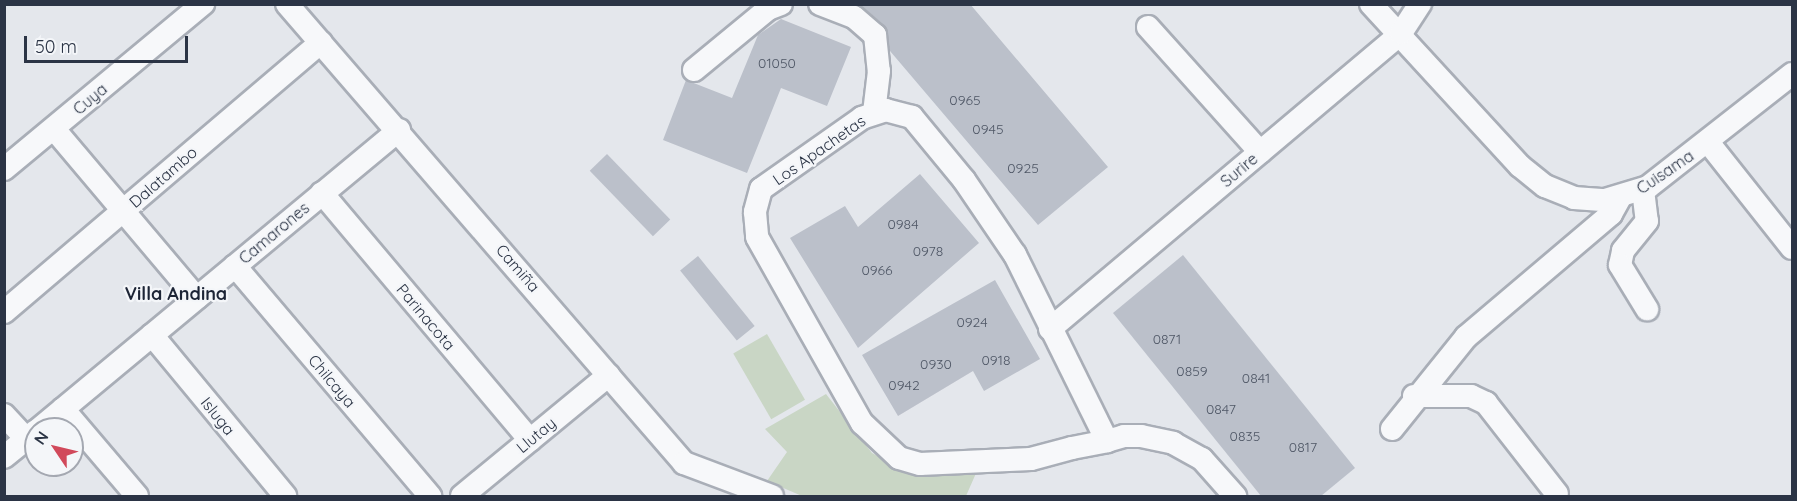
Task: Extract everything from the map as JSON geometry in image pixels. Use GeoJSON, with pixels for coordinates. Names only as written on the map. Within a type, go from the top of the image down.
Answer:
{"type":"FeatureCollection","features":[{"type":"Feature","properties":{"kind":"street","name":"Cuya"},"geometry":{"type":"LineString","coordinates":[[4,170],[203,4]]}},
{"type":"Feature","properties":{"kind":"street","name":"Camiña"},"geometry":{"type":"LineString","coordinates":[[287,4],[399,130],[684,464],[772,496]]}},
{"type":"Feature","properties":{"kind":"street"},"geometry":{"type":"LineString","coordinates":[[694,70],[768,9],[781,4]]}},
{"type":"Feature","properties":{"kind":"street"},"geometry":{"type":"LineString","coordinates":[[820,4],[855,17],[875,35],[879,71],[874,113]]}},
{"type":"Feature","properties":{"kind":"street","name":"Cuisama"},"geometry":{"type":"LineString","coordinates":[[1371,4],[1401,33],[1532,177],[1574,198],[1620,198],[1643,190],[1708,142],[1792,74]]}},
{"type":"Feature","properties":{"kind":"street","name":"Surire"},"geometry":{"type":"LineString","coordinates":[[1050,329],[1401,33],[1420,4]]}},
{"type":"Feature","properties":{"kind":"street"},"geometry":{"type":"LineString","coordinates":[[1148,27],[1260,152]]}},
{"type":"Feature","properties":{"kind":"street","name":"Dalatambo"},"geometry":{"type":"LineString","coordinates":[[4,312],[321,42]]}},
{"type":"Feature","properties":{"kind":"street","name":"Los Apachetas"},"geometry":{"type":"LineString","coordinates":[[1107,441],[1015,255],[964,180],[912,117],[898,110],[874,113],[761,189],[755,212],[757,237],[862,423],[899,458],[921,464],[1031,459],[1107,441],[1141,436],[1188,450],[1216,470],[1235,496]]}},
{"type":"Feature","properties":{"kind":"street"},"geometry":{"type":"LineString","coordinates":[[54,129],[197,298]]}},
{"type":"Feature","properties":{"kind":"street","name":"Camarones"},"geometry":{"type":"LineString","coordinates":[[53,417],[399,130]]}},
{"type":"Feature","properties":{"kind":"street"},"geometry":{"type":"LineString","coordinates":[[1708,142],[1792,248]]}},
{"type":"Feature","properties":{"kind":"street"},"geometry":{"type":"LineString","coordinates":[[1643,190],[1647,221],[1623,251],[1620,266],[1647,309]]}},
{"type":"Feature","properties":{"kind":"street","name":"Parinacota"},"geometry":{"type":"LineString","coordinates":[[322,193],[530,440]]}},
{"type":"Feature","properties":{"kind":"street"},"geometry":{"type":"LineString","coordinates":[[1392,429],[1414,396],[1466,336],[1611,214],[1620,198]]}},
{"type":"Feature","properties":{"kind":"street","name":"Chilcaya"},"geometry":{"type":"LineString","coordinates":[[235,266],[430,496]]}},
{"type":"Feature","properties":{"kind":"street","name":"Isluga"},"geometry":{"type":"LineString","coordinates":[[152,335],[285,496]]}},
{"type":"Feature","properties":{"kind":"street","name":"Llutay"},"geometry":{"type":"LineString","coordinates":[[478,492],[530,440],[609,375]]}},
{"type":"Feature","properties":{"kind":"street"},"geometry":{"type":"LineString","coordinates":[[1414,396],[1472,396],[1486,403],[1557,494]]}},
{"type":"Feature","properties":{"kind":"street"},"geometry":{"type":"LineString","coordinates":[[63,409],[137,496]]}},
{"type":"Feature","properties":{"kind":"street"},"geometry":{"type":"LineString","coordinates":[[4,415],[24,427]]}},
{"type":"Feature","properties":{"kind":"street","name":"Camarones"},"geometry":{"type":"LineString","coordinates":[[4,458],[24,441]]}},
{"type":"Feature","properties":{"kind":"green space"},"geometry":{"type":"Polygon","coordinates":[[[767,334],[805,400],[771,419],[733,354],[767,334]]]}},
{"type":"Feature","properties":{"kind":"green space"},"geometry":{"type":"Polygon","coordinates":[[[826,394],[872,453],[898,467],[977,471],[966,496],[802,496],[767,481],[787,452],[765,429],[826,394]]]}},
{"type":"Feature","properties":{"kind":"building"},"geometry":{"type":"Polygon","coordinates":[[[859,4],[970,4],[1108,167],[1038,225],[890,51],[884,25],[859,4]]]}},
{"type":"Feature","properties":{"kind":"building"},"geometry":{"type":"Polygon","coordinates":[[[781,19],[851,47],[827,106],[781,88],[747,173],[663,140],[686,80],[732,98],[758,35],[781,19]]]}},
{"type":"Feature","properties":{"kind":"building"},"geometry":{"type":"Polygon","coordinates":[[[607,154],[670,219],[653,236],[590,171],[607,154]]]}},
{"type":"Feature","properties":{"kind":"building"},"geometry":{"type":"Polygon","coordinates":[[[920,174],[979,243],[858,348],[790,238],[845,206],[858,227],[920,174]]]}},
{"type":"Feature","properties":{"kind":"building"},"geometry":{"type":"Polygon","coordinates":[[[1183,255],[1355,468],[1321,496],[1261,496],[1113,313],[1183,255]]]}},
{"type":"Feature","properties":{"kind":"building"},"geometry":{"type":"Polygon","coordinates":[[[698,256],[755,326],[737,340],[680,270],[698,256]]]}},
{"type":"Feature","properties":{"kind":"building"},"geometry":{"type":"Polygon","coordinates":[[[995,280],[1040,359],[984,391],[973,371],[898,416],[862,355],[995,280]]]}},
{"type":"Feature","properties":{"kind":"district","name":"Villa Andina"},"geometry":{"type":"Point","coordinates":[176,294]}}]}
